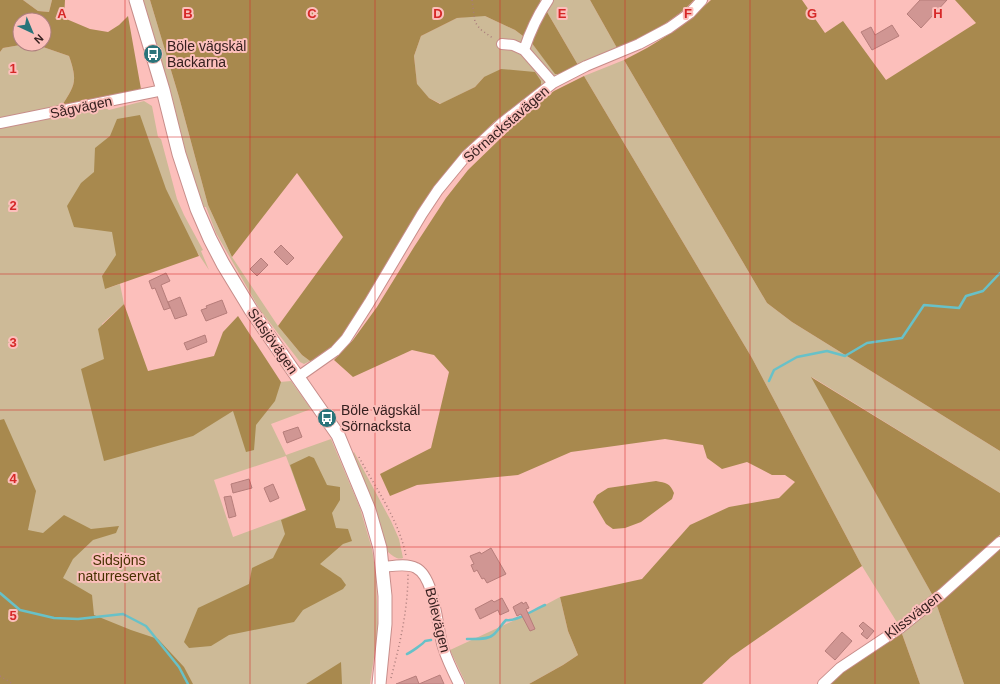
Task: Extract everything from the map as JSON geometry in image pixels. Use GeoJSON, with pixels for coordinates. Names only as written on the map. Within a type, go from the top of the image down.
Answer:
{"type":"FeatureCollection","features":[{"type":"Feature","properties":{"kind":"main road","name":"Sidsjövägen"},"geometry":{"type":"LineString","coordinates":[[136,0],[163,90],[179,154],[197,209],[210,238],[223,264],[251,310],[338,435],[369,510],[380,548],[383,567],[385,624],[379,684]]}},
{"type":"Feature","properties":{"kind":"street"},"geometry":{"type":"LineString","coordinates":[[524,50],[537,17],[548,0]]}},
{"type":"Feature","properties":{"kind":"street","name":"Sörnackstavägen"},"geometry":{"type":"LineString","coordinates":[[298,377],[335,351],[346,339],[369,304],[422,214],[438,190],[466,156],[502,123],[553,83],[586,66],[639,44],[669,28],[690,13],[702,0]]}},
{"type":"Feature","properties":{"kind":"street"},"geometry":{"type":"LineString","coordinates":[[502,44],[513,45],[524,50],[553,83]]}},
{"type":"Feature","properties":{"kind":"street","name":"Sågvägen"},"geometry":{"type":"LineString","coordinates":[[0,123],[163,90]]}},
{"type":"Feature","properties":{"kind":"street","name":"Klissvägen"},"geometry":{"type":"LineString","coordinates":[[823,684],[840,668],[900,628],[942,594],[1000,542]]}},
{"type":"Feature","properties":{"kind":"street","name":"Bölevägen"},"geometry":{"type":"LineString","coordinates":[[383,567],[408,565],[416,568],[426,577],[431,588],[439,631],[444,648],[459,684]]}},
{"type":"Feature","properties":{"kind":"path"},"geometry":{"type":"LineString","coordinates":[[472,0],[475,22],[480,29],[502,44]]}},
{"type":"Feature","properties":{"kind":"path"},"geometry":{"type":"LineString","coordinates":[[359,457],[394,520],[404,546],[406,558]]}},
{"type":"Feature","properties":{"kind":"path"},"geometry":{"type":"LineString","coordinates":[[391,678],[400,645],[405,614],[408,591],[408,571]]}},
{"type":"Feature","properties":{"kind":"path"},"geometry":{"type":"LineString","coordinates":[[0,676],[13,684]]}},
{"type":"Feature","properties":{"kind":"green space"},"geometry":{"type":"Polygon","coordinates":[[[23,0],[52,0],[49,12],[38,11],[23,0]]]}},
{"type":"Feature","properties":{"kind":"green space"},"geometry":{"type":"Polygon","coordinates":[[[143,0],[150,0],[179,97],[208,205],[232,257],[278,326],[302,355],[310,361],[304,364],[300,362],[260,310],[216,233],[206,207],[201,207],[143,0]]]}},
{"type":"Feature","properties":{"kind":"green space"},"geometry":{"type":"Polygon","coordinates":[[[540,0],[590,0],[617,48],[578,65],[540,0]]]}},
{"type":"Feature","properties":{"kind":"green space"},"geometry":{"type":"Polygon","coordinates":[[[485,16],[515,30],[531,42],[555,73],[561,74],[541,86],[541,81],[484,77],[475,87],[441,104],[429,98],[417,85],[414,56],[421,36],[457,18],[485,16]]]}},
{"type":"Feature","properties":{"kind":"green space"},"geometry":{"type":"Polygon","coordinates":[[[12,46],[12,52],[52,52],[52,50],[69,56],[74,72],[74,83],[61,107],[0,121],[0,52],[3,48],[12,46]]]}},
{"type":"Feature","properties":{"kind":"green space"},"geometry":{"type":"Polygon","coordinates":[[[624,60],[767,303],[792,322],[1000,451],[1000,493],[812,377],[933,596],[898,624],[862,566],[752,358],[584,76],[624,60]]]}},
{"type":"Feature","properties":{"kind":"green space","name":"Sidsjöns naturreservat"},"geometry":{"type":"Polygon","coordinates":[[[144,101],[152,106],[158,137],[161,139],[177,199],[203,250],[201,251],[209,270],[197,252],[105,289],[120,284],[124,304],[102,324],[113,453],[280,382],[291,381],[311,409],[271,424],[286,455],[331,439],[360,508],[372,549],[376,575],[378,630],[370,684],[30,684],[0,662],[0,126],[99,104],[109,110],[144,101]],[[286,456],[214,480],[233,537],[306,510],[286,456]]]}},
{"type":"Feature","properties":{"kind":"green space"},"geometry":{"type":"Polygon","coordinates":[[[354,452],[391,521],[399,539],[403,558],[397,558],[388,552],[353,453],[354,452]]]}},
{"type":"Feature","properties":{"kind":"green space"},"geometry":{"type":"Polygon","coordinates":[[[560,597],[568,631],[578,655],[529,684],[466,684],[450,650],[530,613],[560,597]]]}},
{"type":"Feature","properties":{"kind":"green space"},"geometry":{"type":"Polygon","coordinates":[[[936,603],[964,684],[920,684],[901,631],[936,603]]]}},
{"type":"Feature","properties":{"kind":"shaded area"},"geometry":{"type":"Polygon","coordinates":[[[0,0],[23,0],[38,11],[49,12],[12,12],[12,46],[3,48],[0,52],[0,0]]]}},
{"type":"Feature","properties":{"kind":"shaded area"},"geometry":{"type":"Polygon","coordinates":[[[52,0],[65,0],[64,18],[90,29],[108,32],[119,25],[128,16],[141,89],[61,107],[74,83],[74,72],[69,56],[52,50],[52,12],[49,12],[52,0]]]}},
{"type":"Feature","properties":{"kind":"shaded area"},"geometry":{"type":"Polygon","coordinates":[[[150,0],[540,0],[578,65],[561,74],[555,74],[531,42],[515,30],[485,16],[457,18],[421,36],[414,56],[417,84],[429,98],[440,104],[475,87],[484,77],[501,69],[535,72],[541,81],[541,86],[494,122],[457,159],[433,190],[345,332],[325,353],[310,361],[302,355],[278,326],[343,237],[297,173],[232,257],[208,205],[179,97],[150,0]]]}},
{"type":"Feature","properties":{"kind":"shaded area"},"geometry":{"type":"Polygon","coordinates":[[[590,0],[694,0],[668,22],[638,39],[617,48],[590,0]]]}},
{"type":"Feature","properties":{"kind":"shaded area"},"geometry":{"type":"Polygon","coordinates":[[[711,0],[802,0],[825,33],[843,21],[886,80],[976,23],[955,0],[1000,0],[1000,451],[792,322],[767,303],[624,60],[670,33],[691,18],[711,0]]]}},
{"type":"Feature","properties":{"kind":"shaded area"},"geometry":{"type":"Polygon","coordinates":[[[584,76],[752,358],[862,566],[731,657],[702,684],[529,684],[578,655],[568,631],[560,597],[642,579],[690,525],[729,507],[779,498],[795,482],[785,475],[772,475],[747,462],[722,469],[707,458],[703,445],[665,439],[571,452],[518,475],[417,485],[390,496],[380,474],[431,448],[449,372],[434,355],[412,350],[353,377],[334,360],[353,340],[377,307],[446,198],[468,170],[534,106],[554,91],[584,76]]]}},
{"type":"Feature","properties":{"kind":"shaded area"},"geometry":{"type":"Polygon","coordinates":[[[140,115],[166,189],[199,256],[105,289],[102,276],[116,255],[112,232],[74,227],[67,206],[81,183],[94,172],[95,148],[110,136],[117,119],[140,115]]]}},
{"type":"Feature","properties":{"kind":"shaded area"},"geometry":{"type":"Polygon","coordinates":[[[124,304],[148,371],[214,356],[223,332],[238,316],[281,382],[275,401],[256,425],[254,450],[246,452],[233,411],[193,436],[104,461],[81,369],[104,359],[98,329],[124,304]]]}},
{"type":"Feature","properties":{"kind":"shaded area"},"geometry":{"type":"Polygon","coordinates":[[[811,377],[1000,493],[1000,535],[933,596],[811,377]]]}},
{"type":"Feature","properties":{"kind":"shaded area"},"geometry":{"type":"Polygon","coordinates":[[[4,419],[36,491],[28,530],[43,533],[64,515],[91,529],[119,526],[116,533],[93,540],[73,559],[63,578],[92,595],[94,615],[158,639],[184,667],[193,684],[0,684],[0,420],[4,419]]]}},
{"type":"Feature","properties":{"kind":"shaded area"},"geometry":{"type":"Polygon","coordinates":[[[309,456],[314,458],[327,485],[340,487],[340,500],[332,513],[336,528],[348,529],[352,541],[343,544],[320,564],[341,578],[346,585],[343,589],[303,610],[294,622],[229,635],[211,646],[189,648],[184,642],[198,608],[249,584],[252,568],[273,558],[285,534],[281,520],[306,510],[290,465],[309,456]]]}},
{"type":"Feature","properties":{"kind":"shaded area"},"geometry":{"type":"Polygon","coordinates":[[[656,481],[665,483],[671,487],[674,493],[672,499],[641,522],[625,528],[613,529],[606,524],[593,502],[597,495],[608,488],[656,481]]]}},
{"type":"Feature","properties":{"kind":"shaded area"},"geometry":{"type":"Polygon","coordinates":[[[1000,546],[1000,684],[964,684],[936,603],[1000,546]]]}},
{"type":"Feature","properties":{"kind":"shaded area"},"geometry":{"type":"Polygon","coordinates":[[[901,631],[920,684],[829,684],[843,671],[901,631]]]}},
{"type":"Feature","properties":{"kind":"shaded area"},"geometry":{"type":"Polygon","coordinates":[[[341,662],[342,684],[306,684],[341,662]]]}},
{"type":"Feature","properties":{"kind":"building"},"geometry":{"type":"Polygon","coordinates":[[[920,0],[947,0],[921,28],[907,14],[920,0]]]}},
{"type":"Feature","properties":{"kind":"building"},"geometry":{"type":"Polygon","coordinates":[[[892,25],[899,36],[872,50],[861,32],[871,27],[875,35],[892,25]]]}},
{"type":"Feature","properties":{"kind":"building"},"geometry":{"type":"Polygon","coordinates":[[[281,245],[294,258],[287,265],[274,252],[281,245]]]}},
{"type":"Feature","properties":{"kind":"building"},"geometry":{"type":"Polygon","coordinates":[[[261,258],[268,265],[257,276],[250,269],[261,258]]]}},
{"type":"Feature","properties":{"kind":"building"},"geometry":{"type":"Polygon","coordinates":[[[166,273],[170,281],[161,285],[170,308],[164,310],[155,288],[152,289],[149,281],[166,273]]]}},
{"type":"Feature","properties":{"kind":"building"},"geometry":{"type":"Polygon","coordinates":[[[180,297],[187,315],[175,319],[168,302],[180,297]]]}},
{"type":"Feature","properties":{"kind":"building"},"geometry":{"type":"Polygon","coordinates":[[[222,300],[227,313],[206,321],[201,310],[207,308],[206,306],[222,300]]]}},
{"type":"Feature","properties":{"kind":"building"},"geometry":{"type":"Polygon","coordinates":[[[205,335],[207,342],[187,350],[184,343],[205,335]]]}},
{"type":"Feature","properties":{"kind":"building"},"geometry":{"type":"Polygon","coordinates":[[[298,427],[302,437],[287,443],[283,432],[298,427]]]}},
{"type":"Feature","properties":{"kind":"building"},"geometry":{"type":"Polygon","coordinates":[[[249,479],[252,488],[233,493],[231,484],[249,479]]]}},
{"type":"Feature","properties":{"kind":"building"},"geometry":{"type":"Polygon","coordinates":[[[273,484],[279,498],[270,502],[264,488],[273,484]]]}},
{"type":"Feature","properties":{"kind":"building"},"geometry":{"type":"Polygon","coordinates":[[[231,496],[236,516],[229,518],[224,497],[231,496]]]}},
{"type":"Feature","properties":{"kind":"building"},"geometry":{"type":"Polygon","coordinates":[[[491,548],[506,574],[487,583],[484,578],[482,579],[477,570],[474,572],[471,565],[474,564],[470,556],[480,552],[481,554],[491,548]]]}},
{"type":"Feature","properties":{"kind":"building"},"geometry":{"type":"Polygon","coordinates":[[[502,598],[509,611],[500,615],[498,610],[480,619],[475,609],[492,600],[494,602],[502,598]]]}},
{"type":"Feature","properties":{"kind":"building"},"geometry":{"type":"Polygon","coordinates":[[[522,602],[523,604],[526,602],[529,608],[526,609],[535,629],[530,631],[521,614],[517,616],[513,607],[522,602]]]}},
{"type":"Feature","properties":{"kind":"building"},"geometry":{"type":"Polygon","coordinates":[[[863,622],[874,631],[867,639],[861,634],[864,631],[859,626],[863,622]]]}},
{"type":"Feature","properties":{"kind":"building"},"geometry":{"type":"Polygon","coordinates":[[[842,632],[852,641],[835,660],[825,651],[842,632]]]}},
{"type":"Feature","properties":{"kind":"building"},"geometry":{"type":"Polygon","coordinates":[[[440,675],[444,684],[419,684],[440,675]]]}},
{"type":"Feature","properties":{"kind":"building"},"geometry":{"type":"Polygon","coordinates":[[[416,676],[419,684],[396,684],[416,676]]]}},
{"type":"Feature","properties":{"kind":"waterway"},"geometry":{"type":"LineString","coordinates":[[769,381],[774,370],[797,357],[827,351],[845,356],[867,343],[902,338],[924,305],[959,308],[966,296],[983,291],[1000,273]]}},
{"type":"Feature","properties":{"kind":"waterway"},"geometry":{"type":"LineString","coordinates":[[0,593],[20,610],[54,618],[78,619],[123,614],[146,626],[179,667],[188,684]]}},
{"type":"Feature","properties":{"kind":"waterway"},"geometry":{"type":"LineString","coordinates":[[467,639],[488,638],[493,635],[506,620],[515,619],[545,605]]}},
{"type":"Feature","properties":{"kind":"waterway"},"geometry":{"type":"LineString","coordinates":[[407,654],[425,641],[431,640]]}},
{"type":"Feature","properties":{"kind":"place","name":"Böle vägskäl Backarna"},"geometry":{"type":"Point","coordinates":[153,54]}},
{"type":"Feature","properties":{"kind":"place","name":"Böle vägskäl Sörnacksta"},"geometry":{"type":"Point","coordinates":[327,418]}}]}
